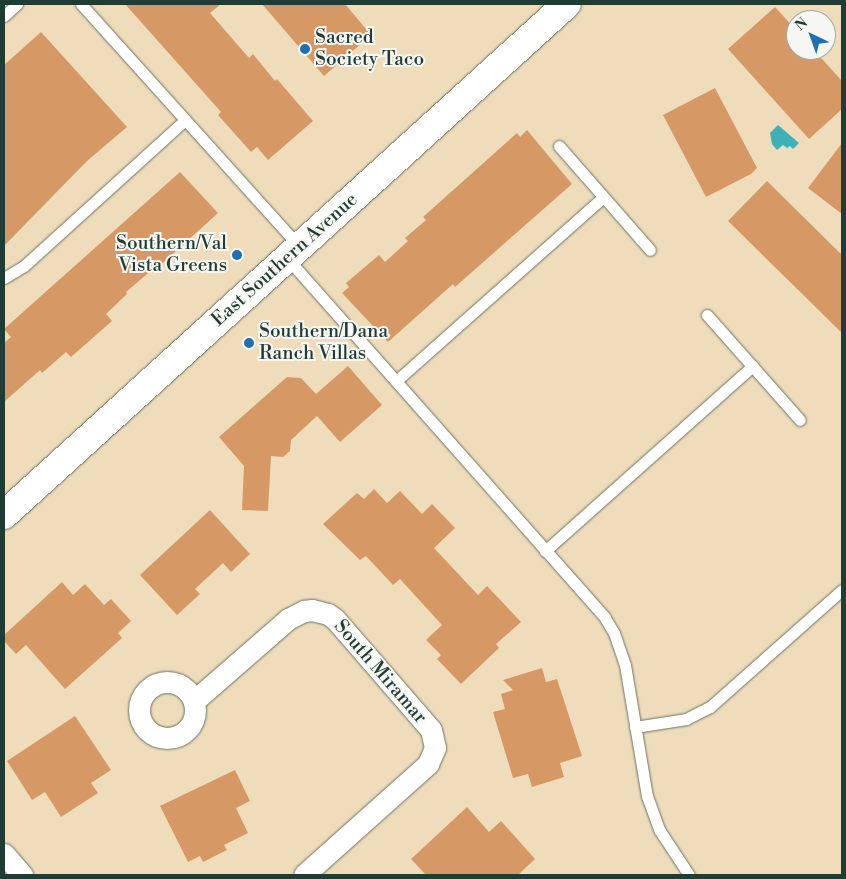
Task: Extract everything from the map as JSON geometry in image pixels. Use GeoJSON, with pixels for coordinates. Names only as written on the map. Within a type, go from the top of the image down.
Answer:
{"type":"FeatureCollection","features":[{"type":"Feature","properties":{"kind":"main road","name":"East Southern Avenue"},"geometry":{"type":"LineString","coordinates":[[4,515],[567,4]]}},
{"type":"Feature","properties":{"kind":"street","name":"South Miramar"},"geometry":{"type":"LineString","coordinates":[[194,701],[288,619],[304,611],[312,610],[328,614],[341,626],[426,723],[434,738],[435,748],[433,756],[422,771],[304,875]]}},
{"type":"Feature","properties":{"kind":"street"},"geometry":{"type":"LineString","coordinates":[[4,854],[22,875]]}},
{"type":"Feature","properties":{"kind":"lane"},"geometry":{"type":"LineString","coordinates":[[4,16],[17,4]]}},
{"type":"Feature","properties":{"kind":"lane"},"geometry":{"type":"LineString","coordinates":[[81,4],[186,120],[396,381],[594,606],[614,633],[624,665],[647,796],[660,831],[689,875]]}},
{"type":"Feature","properties":{"kind":"lane"},"geometry":{"type":"LineString","coordinates":[[4,278],[24,266],[186,120]]}},
{"type":"Feature","properties":{"kind":"lane"},"geometry":{"type":"LineString","coordinates":[[559,146],[650,250]]}},
{"type":"Feature","properties":{"kind":"lane"},"geometry":{"type":"LineString","coordinates":[[396,381],[603,197]]}},
{"type":"Feature","properties":{"kind":"lane"},"geometry":{"type":"LineString","coordinates":[[707,315],[800,420]]}},
{"type":"Feature","properties":{"kind":"lane"},"geometry":{"type":"LineString","coordinates":[[545,551],[753,366]]}},
{"type":"Feature","properties":{"kind":"lane"},"geometry":{"type":"LineString","coordinates":[[635,727],[686,719],[710,707],[842,590]]}},
{"type":"Feature","properties":{"kind":"water"},"geometry":{"type":"Polygon","coordinates":[[[778,125],[799,143],[793,149],[790,146],[787,148],[783,145],[777,150],[772,144],[770,133],[778,125]]]}},
{"type":"Feature","properties":{"kind":"building"},"geometry":{"type":"Polygon","coordinates":[[[125,4],[221,4],[210,13],[249,58],[253,54],[275,81],[277,79],[313,121],[268,160],[257,147],[251,152],[218,115],[221,112],[125,4]]]}},
{"type":"Feature","properties":{"kind":"building"},"geometry":{"type":"Polygon","coordinates":[[[262,4],[345,4],[371,35],[324,76],[262,4]]]}},
{"type":"Feature","properties":{"kind":"building"},"geometry":{"type":"Polygon","coordinates":[[[775,7],[786,19],[786,60],[823,60],[842,81],[842,109],[809,139],[728,49],[775,7]]]}},
{"type":"Feature","properties":{"kind":"building"},"geometry":{"type":"Polygon","coordinates":[[[41,32],[127,127],[87,161],[4,246],[4,65],[41,32]]]}},
{"type":"Feature","properties":{"kind":"building"},"geometry":{"type":"Polygon","coordinates":[[[715,88],[757,168],[751,174],[706,197],[663,115],[715,88]]]}},
{"type":"Feature","properties":{"kind":"building"},"geometry":{"type":"Polygon","coordinates":[[[527,130],[572,184],[455,287],[453,284],[388,342],[342,293],[349,287],[346,283],[379,255],[385,262],[408,241],[405,238],[426,220],[423,217],[517,133],[520,137],[527,130]]]}},
{"type":"Feature","properties":{"kind":"building"},"geometry":{"type":"Polygon","coordinates":[[[842,143],[842,214],[808,188],[842,143]]]}},
{"type":"Feature","properties":{"kind":"building"},"geometry":{"type":"Polygon","coordinates":[[[180,172],[218,213],[154,271],[153,269],[126,292],[127,294],[106,314],[112,321],[71,357],[66,352],[42,373],[40,370],[4,402],[4,343],[11,337],[4,329],[180,172]]]}},
{"type":"Feature","properties":{"kind":"building"},"geometry":{"type":"Polygon","coordinates":[[[767,181],[842,255],[842,333],[728,221],[767,181]]]}},
{"type":"Feature","properties":{"kind":"building"},"geometry":{"type":"Polygon","coordinates":[[[348,366],[382,405],[340,442],[317,416],[291,440],[290,451],[283,457],[271,456],[268,511],[242,510],[244,466],[219,437],[287,377],[301,378],[316,394],[348,366]]]}},
{"type":"Feature","properties":{"kind":"building"},"geometry":{"type":"Polygon","coordinates":[[[374,489],[387,503],[400,491],[422,514],[432,504],[455,528],[434,548],[478,595],[487,586],[521,622],[496,644],[499,648],[461,684],[437,659],[441,655],[426,640],[442,625],[400,579],[393,585],[366,556],[360,560],[323,524],[357,493],[364,499],[374,489]]]}},
{"type":"Feature","properties":{"kind":"building"},"geometry":{"type":"Polygon","coordinates":[[[210,510],[250,554],[231,572],[223,563],[195,589],[200,594],[177,615],[140,575],[210,510]]]}},
{"type":"Feature","properties":{"kind":"building"},"geometry":{"type":"Polygon","coordinates":[[[62,582],[73,595],[85,584],[104,605],[111,599],[131,621],[118,633],[122,638],[65,689],[26,645],[16,654],[4,641],[4,635],[62,582]]]}},
{"type":"Feature","properties":{"kind":"building"},"geometry":{"type":"Polygon","coordinates":[[[542,668],[546,682],[557,679],[582,756],[560,763],[564,777],[532,787],[528,774],[513,778],[493,712],[505,709],[501,694],[513,690],[503,680],[542,668]]]}},
{"type":"Feature","properties":{"kind":"building"},"geometry":{"type":"Polygon","coordinates":[[[75,716],[111,770],[91,783],[98,793],[61,817],[45,792],[32,800],[7,761],[75,716]]]}},
{"type":"Feature","properties":{"kind":"building"},"geometry":{"type":"Polygon","coordinates":[[[235,770],[250,801],[236,808],[248,833],[224,845],[227,850],[203,862],[200,856],[188,862],[160,806],[235,770]]]}},
{"type":"Feature","properties":{"kind":"building"},"geometry":{"type":"Polygon","coordinates":[[[467,807],[489,832],[501,821],[535,859],[518,875],[426,875],[411,859],[467,807]]]}},
{"type":"Feature","properties":{"kind":"place","name":"Sacred Society Taco"},"geometry":{"type":"Point","coordinates":[305,49]}},
{"type":"Feature","properties":{"kind":"place","name":"Southern/Val Vista Greens"},"geometry":{"type":"Point","coordinates":[237,255]}},
{"type":"Feature","properties":{"kind":"place","name":"Southern/Dana Ranch Villas"},"geometry":{"type":"Point","coordinates":[249,343]}}]}
